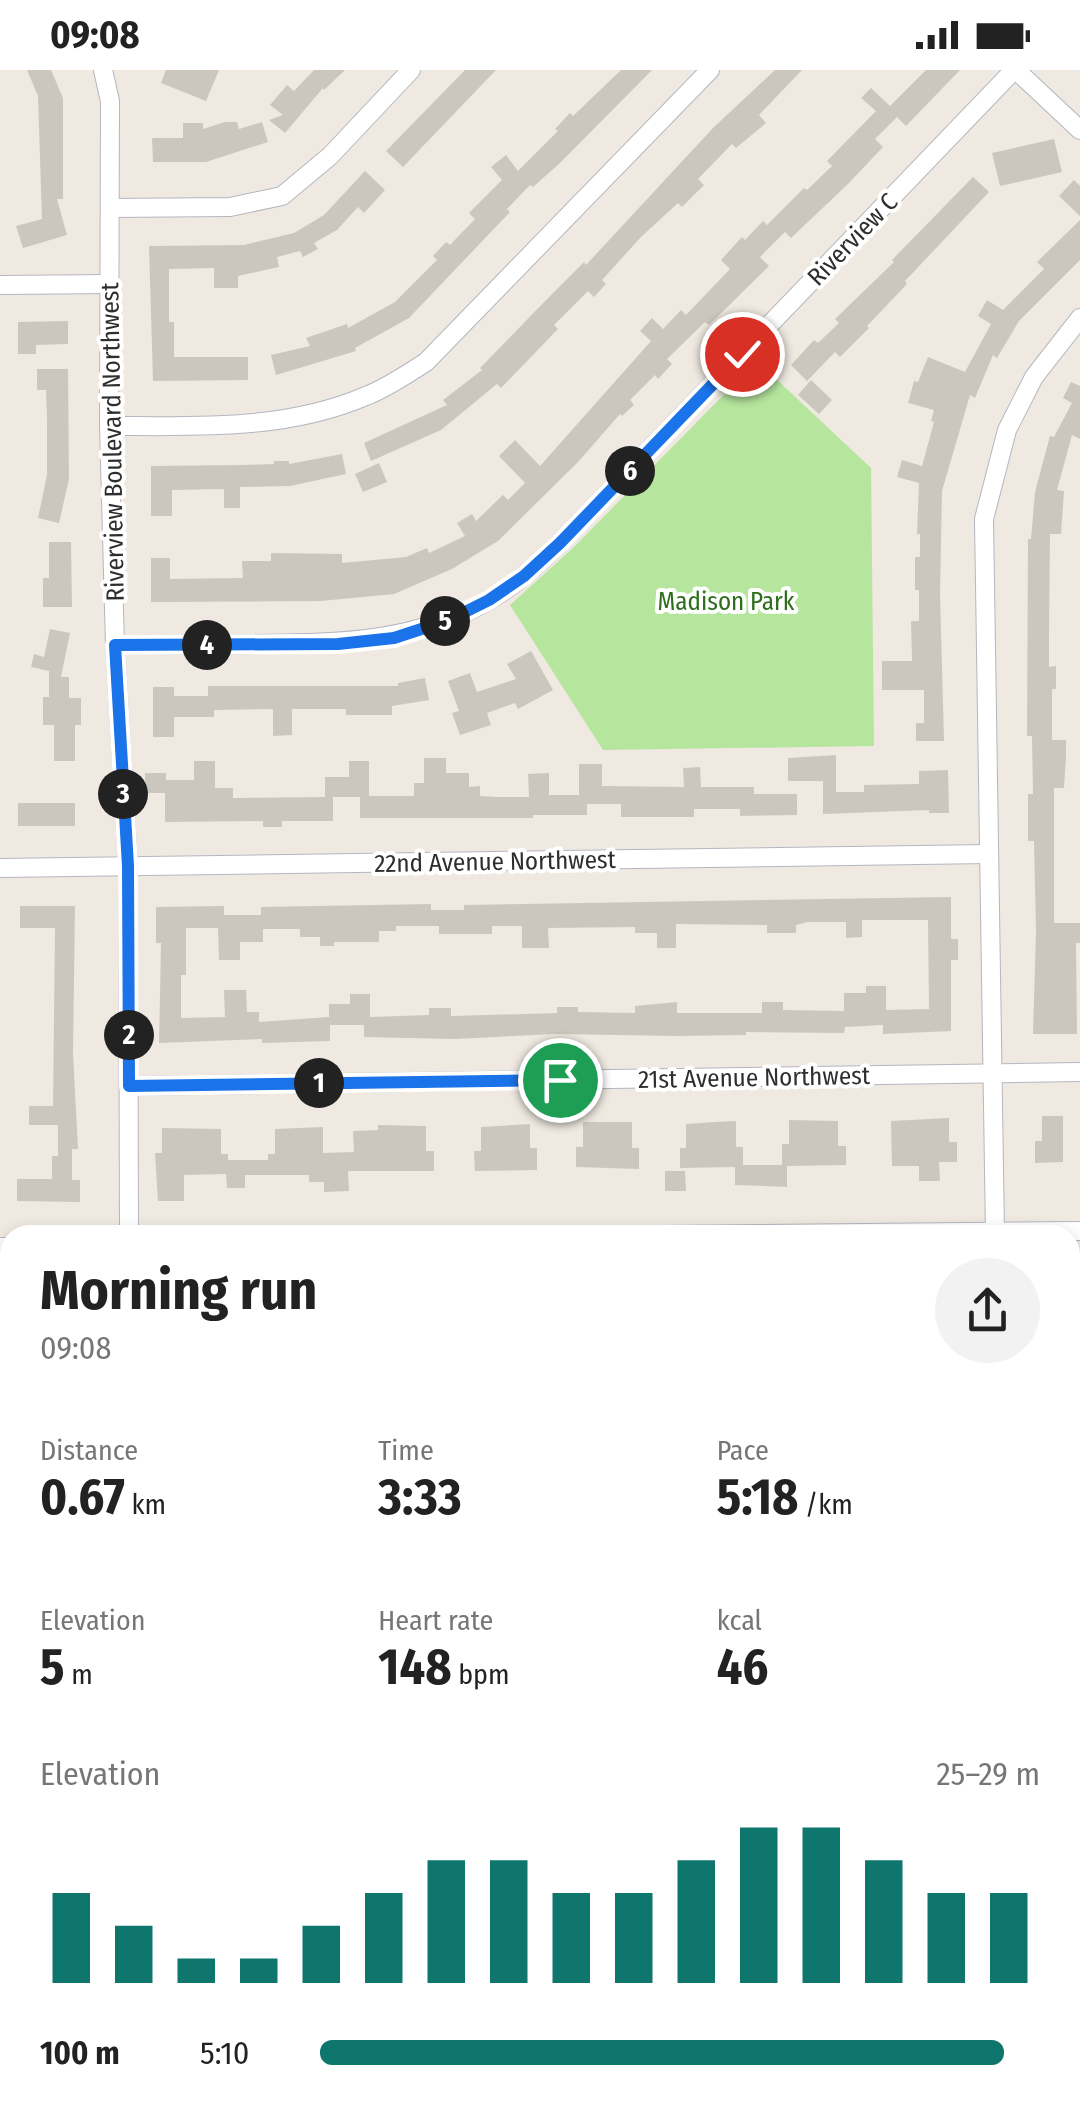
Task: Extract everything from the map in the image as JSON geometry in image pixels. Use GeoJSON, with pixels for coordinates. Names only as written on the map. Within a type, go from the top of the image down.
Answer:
{"type":"FeatureCollection","features":[{"type":"Feature","properties":{"kind":"street","name":"Riverview Boulevard Northwest"},"geometry":{"type":"LineString","coordinates":[[103,70],[110,101],[109,426],[115,645],[128,866],[129,1225]]}},
{"type":"Feature","properties":{"kind":"street"},"geometry":{"type":"LineString","coordinates":[[110,208],[230,207],[282,196],[330,156],[411,70]]}},
{"type":"Feature","properties":{"kind":"street"},"geometry":{"type":"LineString","coordinates":[[109,426],[235,427],[306,416],[367,396],[393,382],[426,362],[710,70]]}},
{"type":"Feature","properties":{"kind":"street"},"geometry":{"type":"LineString","coordinates":[[1015,70],[1080,130]]}},
{"type":"Feature","properties":{"kind":"street","name":"Riverview C"},"geometry":{"type":"LineString","coordinates":[[115,645],[338,644],[394,638],[449,620],[489,600],[524,576],[560,543],[1015,70]]}},
{"type":"Feature","properties":{"kind":"street"},"geometry":{"type":"LineString","coordinates":[[0,285],[110,284]]}},
{"type":"Feature","properties":{"kind":"street"},"geometry":{"type":"LineString","coordinates":[[994,1225],[984,519],[1007,430],[1034,377],[1080,318]]}},
{"type":"Feature","properties":{"kind":"street","name":"22nd Avenue Northwest"},"geometry":{"type":"LineString","coordinates":[[0,868],[989,854]]}},
{"type":"Feature","properties":{"kind":"street","name":"21st Avenue Northwest"},"geometry":{"type":"LineString","coordinates":[[129,1086],[1080,1072]]}},
{"type":"Feature","properties":{"kind":"green space","name":"Madison Park"},"geometry":{"type":"Polygon","coordinates":[[[757,361],[871,468],[874,746],[603,750],[510,605],[574,547],[757,361]]]}},
{"type":"Feature","properties":{"kind":"building"},"geometry":{"type":"Polygon","coordinates":[[[27,70],[51,70],[63,98],[63,199],[57,199],[67,235],[23,248],[16,226],[42,219],[38,96],[27,70]]]}},
{"type":"Feature","properties":{"kind":"building"},"geometry":{"type":"Polygon","coordinates":[[[166,70],[219,70],[206,101],[161,83],[166,70]]]}},
{"type":"Feature","properties":{"kind":"building"},"geometry":{"type":"Polygon","coordinates":[[[314,70],[345,70],[323,88],[285,133],[269,120],[283,115],[270,105],[287,85],[294,91],[314,70]]]}},
{"type":"Feature","properties":{"kind":"building"},"geometry":{"type":"Polygon","coordinates":[[[465,70],[496,70],[403,167],[386,151],[465,70]]]}},
{"type":"Feature","properties":{"kind":"building"},"geometry":{"type":"Polygon","coordinates":[[[621,70],[652,70],[560,163],[533,187],[530,185],[507,209],[510,212],[409,318],[355,348],[356,351],[276,375],[271,355],[310,346],[306,338],[347,324],[348,328],[395,302],[437,260],[433,256],[446,242],[450,245],[475,219],[469,213],[502,180],[491,167],[506,155],[518,171],[558,131],[555,129],[570,113],[573,116],[621,70]]]}},
{"type":"Feature","properties":{"kind":"building"},"geometry":{"type":"Polygon","coordinates":[[[775,70],[802,70],[759,115],[766,123],[736,148],[732,144],[698,179],[704,185],[641,237],[602,280],[606,284],[594,297],[588,291],[554,325],[558,329],[501,388],[497,384],[441,430],[371,461],[364,443],[447,405],[443,400],[482,370],[713,128],[775,70]]]}},
{"type":"Feature","properties":{"kind":"building"},"geometry":{"type":"Polygon","coordinates":[[[926,70],[960,70],[906,126],[897,117],[875,139],[883,147],[791,238],[785,232],[760,257],[769,266],[709,325],[705,322],[667,359],[672,364],[630,400],[634,405],[620,414],[498,541],[452,569],[394,594],[321,601],[151,602],[151,558],[170,558],[170,579],[243,578],[242,561],[271,561],[271,553],[342,554],[342,563],[406,557],[427,548],[429,553],[465,536],[457,523],[472,514],[476,521],[503,495],[508,500],[525,483],[499,456],[515,440],[540,466],[651,341],[640,331],[652,318],[663,329],[681,310],[686,315],[730,269],[721,260],[742,237],[745,240],[763,221],[767,225],[832,166],[827,161],[876,111],[861,98],[871,88],[890,106],[926,70]]]}},
{"type":"Feature","properties":{"kind":"building"},"geometry":{"type":"Polygon","coordinates":[[[237,122],[239,129],[262,122],[268,142],[206,162],[153,162],[152,138],[183,138],[183,123],[203,123],[203,129],[237,122]]]}},
{"type":"Feature","properties":{"kind":"building"},"geometry":{"type":"Polygon","coordinates":[[[1054,139],[1062,172],[1000,186],[992,153],[1054,139]]]}},
{"type":"Feature","properties":{"kind":"building"},"geometry":{"type":"Polygon","coordinates":[[[365,171],[385,190],[364,213],[358,207],[337,230],[314,243],[318,249],[303,257],[300,251],[277,257],[279,267],[238,276],[238,288],[214,288],[214,268],[169,269],[169,322],[174,322],[174,357],[248,357],[248,380],[153,381],[149,246],[244,245],[294,233],[324,215],[365,171]]]}},
{"type":"Feature","properties":{"kind":"building"},"geometry":{"type":"Polygon","coordinates":[[[973,177],[989,192],[905,281],[907,284],[869,328],[840,357],[835,352],[807,381],[791,365],[814,340],[818,343],[839,323],[835,319],[973,177]]]}},
{"type":"Feature","properties":{"kind":"building"},"geometry":{"type":"Polygon","coordinates":[[[1074,180],[1080,186],[1080,216],[1059,196],[1074,180]]]}},
{"type":"Feature","properties":{"kind":"building"},"geometry":{"type":"Polygon","coordinates":[[[1080,220],[1080,260],[1019,321],[997,358],[993,355],[975,398],[970,395],[942,491],[944,741],[916,741],[916,723],[924,723],[924,690],[882,690],[882,661],[912,661],[911,621],[919,621],[915,557],[920,557],[919,483],[897,477],[902,460],[922,466],[934,410],[908,403],[914,381],[918,382],[928,357],[965,372],[991,324],[978,316],[987,300],[1003,310],[1044,269],[1037,262],[1080,220]]]}},
{"type":"Feature","properties":{"kind":"building"},"geometry":{"type":"Polygon","coordinates":[[[68,321],[68,344],[36,345],[36,354],[18,354],[18,322],[68,321]]]}},
{"type":"Feature","properties":{"kind":"building"},"geometry":{"type":"Polygon","coordinates":[[[37,369],[68,369],[69,479],[59,523],[38,518],[47,475],[47,417],[46,390],[37,390],[37,369]]]}},
{"type":"Feature","properties":{"kind":"building"},"geometry":{"type":"Polygon","coordinates":[[[811,380],[832,400],[819,414],[798,395],[811,380]]]}},
{"type":"Feature","properties":{"kind":"building"},"geometry":{"type":"Polygon","coordinates":[[[1071,382],[1080,386],[1080,439],[1072,435],[1057,490],[1064,491],[1061,534],[1050,534],[1049,667],[1056,666],[1052,740],[1066,740],[1064,788],[1054,788],[1054,923],[1080,923],[1080,943],[1076,943],[1077,1034],[1033,1034],[1036,931],[1034,841],[1028,841],[1028,794],[1033,794],[1032,736],[1027,736],[1028,539],[1050,436],[1054,437],[1072,403],[1063,398],[1071,382]]]}},
{"type":"Feature","properties":{"kind":"building"},"geometry":{"type":"Polygon","coordinates":[[[342,454],[346,474],[290,486],[240,487],[240,508],[224,508],[224,489],[172,490],[172,516],[151,516],[151,466],[274,461],[289,464],[342,454]]]}},
{"type":"Feature","properties":{"kind":"building"},"geometry":{"type":"Polygon","coordinates":[[[379,463],[387,482],[363,492],[355,474],[379,463]]]}},
{"type":"Feature","properties":{"kind":"building"},"geometry":{"type":"Polygon","coordinates":[[[49,542],[71,542],[72,607],[43,607],[43,578],[49,578],[49,542]]]}},
{"type":"Feature","properties":{"kind":"building"},"geometry":{"type":"Polygon","coordinates":[[[50,629],[70,633],[61,677],[69,677],[69,698],[81,698],[81,725],[75,725],[75,761],[54,761],[54,725],[43,725],[43,697],[49,697],[49,671],[31,667],[34,654],[44,657],[50,629]]]}},
{"type":"Feature","properties":{"kind":"building"},"geometry":{"type":"Polygon","coordinates":[[[531,651],[553,690],[518,709],[515,703],[487,713],[491,725],[460,735],[452,713],[459,711],[448,681],[470,673],[477,692],[516,679],[507,664],[531,651]]]}},
{"type":"Feature","properties":{"kind":"building"},"geometry":{"type":"Polygon","coordinates":[[[425,678],[429,700],[392,706],[392,715],[346,715],[346,709],[292,709],[292,735],[273,736],[273,709],[214,710],[214,717],[174,717],[174,737],[153,737],[153,687],[174,687],[174,696],[208,696],[208,686],[398,686],[425,678]]]}},
{"type":"Feature","properties":{"kind":"building"},"geometry":{"type":"Polygon","coordinates":[[[836,755],[836,792],[864,792],[864,785],[919,784],[919,771],[948,770],[949,813],[929,810],[823,814],[823,781],[788,781],[788,758],[836,755]]]}},
{"type":"Feature","properties":{"kind":"building"},"geometry":{"type":"Polygon","coordinates":[[[424,758],[446,758],[446,773],[469,773],[469,787],[480,786],[480,796],[497,797],[529,797],[528,774],[549,773],[549,795],[579,795],[579,764],[602,764],[602,786],[684,787],[683,768],[700,767],[701,787],[754,787],[754,794],[797,794],[797,815],[740,816],[740,809],[694,809],[694,817],[621,817],[621,804],[587,804],[587,815],[360,818],[360,797],[333,797],[333,821],[282,821],[282,827],[263,827],[263,821],[165,822],[165,793],[145,793],[145,773],[166,773],[166,780],[194,780],[194,761],[215,761],[215,788],[233,788],[233,798],[325,797],[325,777],[349,777],[349,761],[369,761],[369,796],[414,796],[414,783],[424,783],[424,758]]]}},
{"type":"Feature","properties":{"kind":"building"},"geometry":{"type":"Polygon","coordinates":[[[18,803],[75,803],[75,826],[18,826],[18,803]]]}},
{"type":"Feature","properties":{"kind":"building"},"geometry":{"type":"Polygon","coordinates":[[[951,897],[951,939],[958,939],[958,960],[951,960],[951,1031],[883,1034],[883,1025],[845,1027],[844,1033],[554,1034],[455,1039],[364,1037],[364,1025],[330,1025],[330,1041],[159,1043],[161,943],[156,943],[156,907],[224,906],[224,915],[261,915],[261,907],[431,904],[431,910],[464,910],[464,905],[951,897]],[[862,920],[862,937],[846,938],[846,922],[807,922],[796,925],[796,933],[767,933],[767,925],[676,924],[676,948],[657,948],[657,933],[635,933],[635,927],[548,928],[549,948],[522,948],[522,926],[492,926],[492,934],[439,934],[439,926],[396,926],[396,931],[379,931],[379,942],[334,942],[334,946],[320,946],[320,937],[300,937],[300,929],[263,929],[263,942],[240,942],[240,960],[219,960],[218,928],[186,928],[181,1018],[225,1017],[224,990],[246,990],[247,1012],[259,1012],[259,1022],[329,1017],[329,1004],[350,1004],[350,994],[370,994],[370,1017],[429,1015],[429,1008],[451,1008],[451,1016],[557,1013],[557,1007],[578,1007],[578,1012],[635,1013],[635,1006],[677,1002],[677,1013],[762,1013],[762,1002],[783,1002],[783,1010],[844,1011],[844,993],[866,993],[866,986],[886,986],[886,1010],[929,1009],[928,920],[862,920]]]}},
{"type":"Feature","properties":{"kind":"building"},"geometry":{"type":"Polygon","coordinates":[[[20,906],[75,906],[73,1053],[78,1149],[72,1149],[72,1180],[80,1180],[80,1202],[17,1201],[17,1179],[52,1179],[52,1156],[58,1156],[58,1125],[29,1125],[29,1106],[53,1106],[55,928],[20,928],[20,906]]]}},
{"type":"Feature","properties":{"kind":"building"},"geometry":{"type":"Polygon","coordinates":[[[1042,1116],[1063,1116],[1063,1162],[1035,1163],[1035,1141],[1042,1141],[1042,1116]]]}},
{"type":"Feature","properties":{"kind":"building"},"geometry":{"type":"Polygon","coordinates":[[[949,1118],[949,1142],[957,1142],[957,1162],[939,1162],[940,1181],[919,1181],[919,1166],[892,1166],[891,1121],[949,1118]]]}},
{"type":"Feature","properties":{"kind":"building"},"geometry":{"type":"Polygon","coordinates":[[[789,1120],[838,1121],[838,1146],[846,1146],[846,1165],[787,1166],[787,1187],[735,1185],[735,1167],[680,1168],[680,1148],[686,1148],[686,1124],[736,1121],[736,1147],[743,1147],[743,1165],[782,1165],[782,1144],[789,1144],[789,1120]]]}},
{"type":"Feature","properties":{"kind":"building"},"geometry":{"type":"Polygon","coordinates":[[[583,1122],[632,1122],[632,1148],[639,1148],[639,1169],[576,1167],[576,1147],[583,1147],[583,1122]]]}},
{"type":"Feature","properties":{"kind":"building"},"geometry":{"type":"Polygon","coordinates":[[[530,1124],[530,1148],[537,1148],[537,1170],[475,1171],[474,1151],[481,1151],[481,1127],[530,1124]]]}},
{"type":"Feature","properties":{"kind":"building"},"geometry":{"type":"Polygon","coordinates":[[[378,1125],[426,1126],[426,1151],[434,1151],[434,1171],[348,1171],[349,1191],[324,1192],[324,1182],[309,1182],[309,1175],[245,1175],[245,1188],[227,1188],[226,1174],[184,1175],[184,1201],[158,1201],[155,1153],[162,1153],[162,1128],[221,1129],[221,1154],[228,1154],[228,1160],[268,1160],[268,1154],[275,1154],[275,1129],[323,1127],[323,1153],[354,1152],[353,1131],[378,1130],[378,1125]]]}},
{"type":"Feature","properties":{"kind":"building"},"geometry":{"type":"Polygon","coordinates":[[[665,1171],[685,1171],[686,1191],[665,1191],[665,1171]]]}},
{"type":"Feature","properties":{"kind":"route"},"geometry":{"type":"LineString","coordinates":[[560,1080],[129,1086],[128,866],[115,645],[338,644],[394,638],[449,620],[524,576],[742,354]]}}]}
